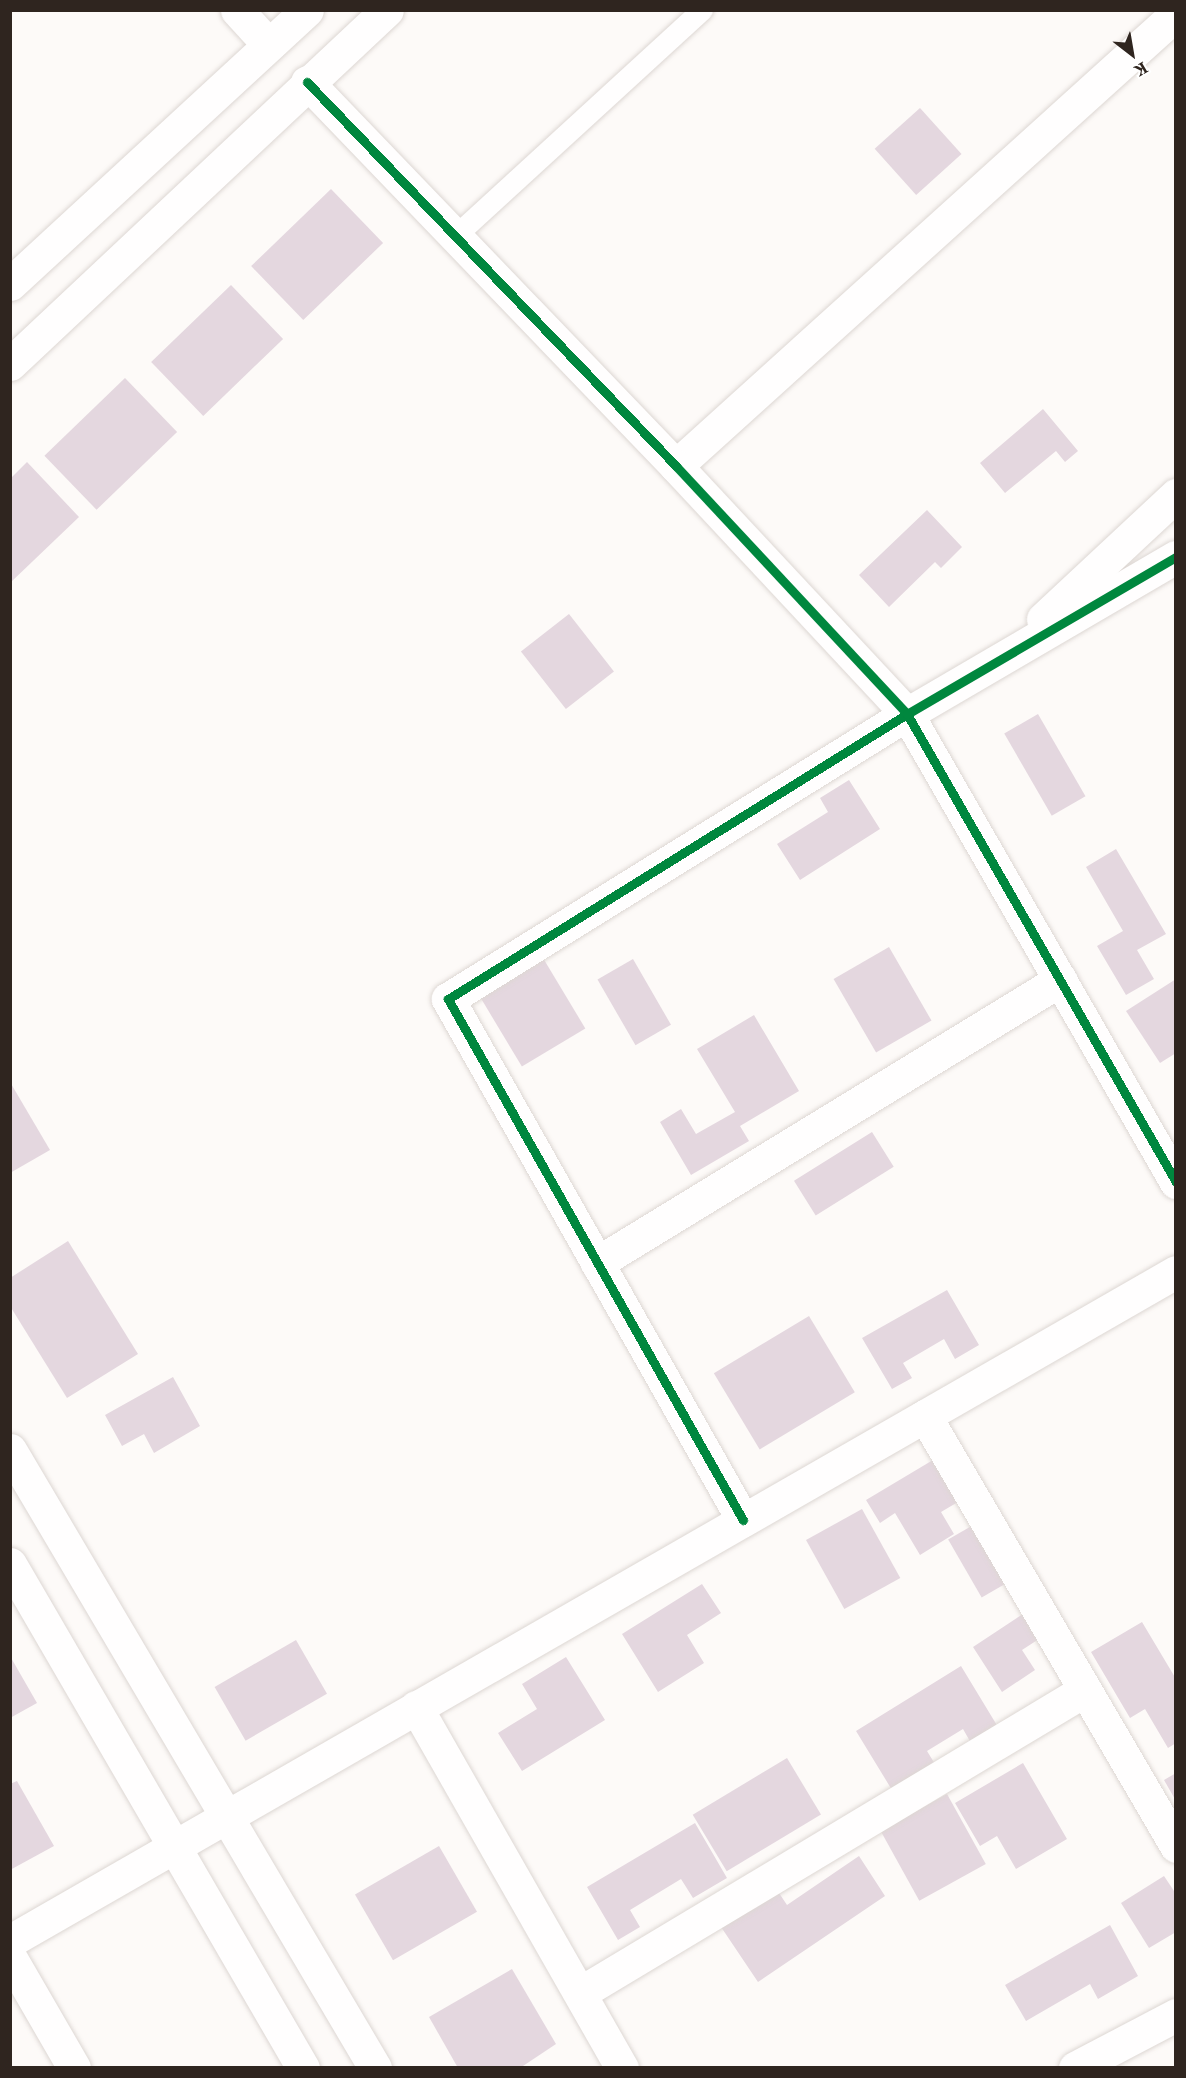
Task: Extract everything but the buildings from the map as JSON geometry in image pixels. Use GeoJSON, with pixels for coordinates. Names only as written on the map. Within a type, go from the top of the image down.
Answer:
{"type":"FeatureCollection","features":[{"type":"Feature","properties":{"kind":"street"},"geometry":{"type":"LineString","coordinates":[[237,10],[269,45]]}},
{"type":"Feature","properties":{"kind":"street"},"geometry":{"type":"LineString","coordinates":[[10,284],[307,10]]}},
{"type":"Feature","properties":{"kind":"street"},"geometry":{"type":"LineString","coordinates":[[10,364],[307,82],[387,10]]}},
{"type":"Feature","properties":{"kind":"street"},"geometry":{"type":"LineString","coordinates":[[676,466],[1176,14]]}},
{"type":"Feature","properties":{"kind":"street"},"geometry":{"type":"LineString","coordinates":[[307,82],[676,466],[907,714],[1176,1182]]}},
{"type":"Feature","properties":{"kind":"street"},"geometry":{"type":"LineString","coordinates":[[998,660],[1172,508]]}},
{"type":"Feature","properties":{"kind":"street"},"geometry":{"type":"LineString","coordinates":[[743,1520],[448,999],[907,714],[1176,557]]}},
{"type":"Feature","properties":{"kind":"street"},"geometry":{"type":"LineString","coordinates":[[597,1263],[1060,980]]}},
{"type":"Feature","properties":{"kind":"street"},"geometry":{"type":"LineString","coordinates":[[10,1941],[1176,1272]]}},
{"type":"Feature","properties":{"kind":"street"},"geometry":{"type":"LineString","coordinates":[[925,1416],[1176,1846]]}},
{"type":"Feature","properties":{"kind":"street"},"geometry":{"type":"LineString","coordinates":[[10,1450],[375,2067]]}},
{"type":"Feature","properties":{"kind":"street"},"geometry":{"type":"LineString","coordinates":[[10,1564],[172,1846],[303,2067]]}},
{"type":"Feature","properties":{"kind":"street"},"geometry":{"type":"LineString","coordinates":[[580,1993],[1085,1690]]}},
{"type":"Feature","properties":{"kind":"street"},"geometry":{"type":"LineString","coordinates":[[416,1707],[622,2067]]}},
{"type":"Feature","properties":{"kind":"street"},"geometry":{"type":"LineString","coordinates":[[10,1957],[74,2067]]}},
{"type":"Feature","properties":{"kind":"street"},"geometry":{"type":"LineString","coordinates":[[1075,2067],[1176,2014]]}},
{"type":"Feature","properties":{"kind":"lane"},"geometry":{"type":"LineString","coordinates":[[455,236],[702,10]]}},
{"type":"Feature","properties":{"kind":"cycle path"},"geometry":{"type":"LineString","coordinates":[[307,82],[676,466],[907,714],[1176,1182]]}},
{"type":"Feature","properties":{"kind":"cycle path"},"geometry":{"type":"LineString","coordinates":[[743,1520],[448,999],[907,714],[1176,557]]}}]}
